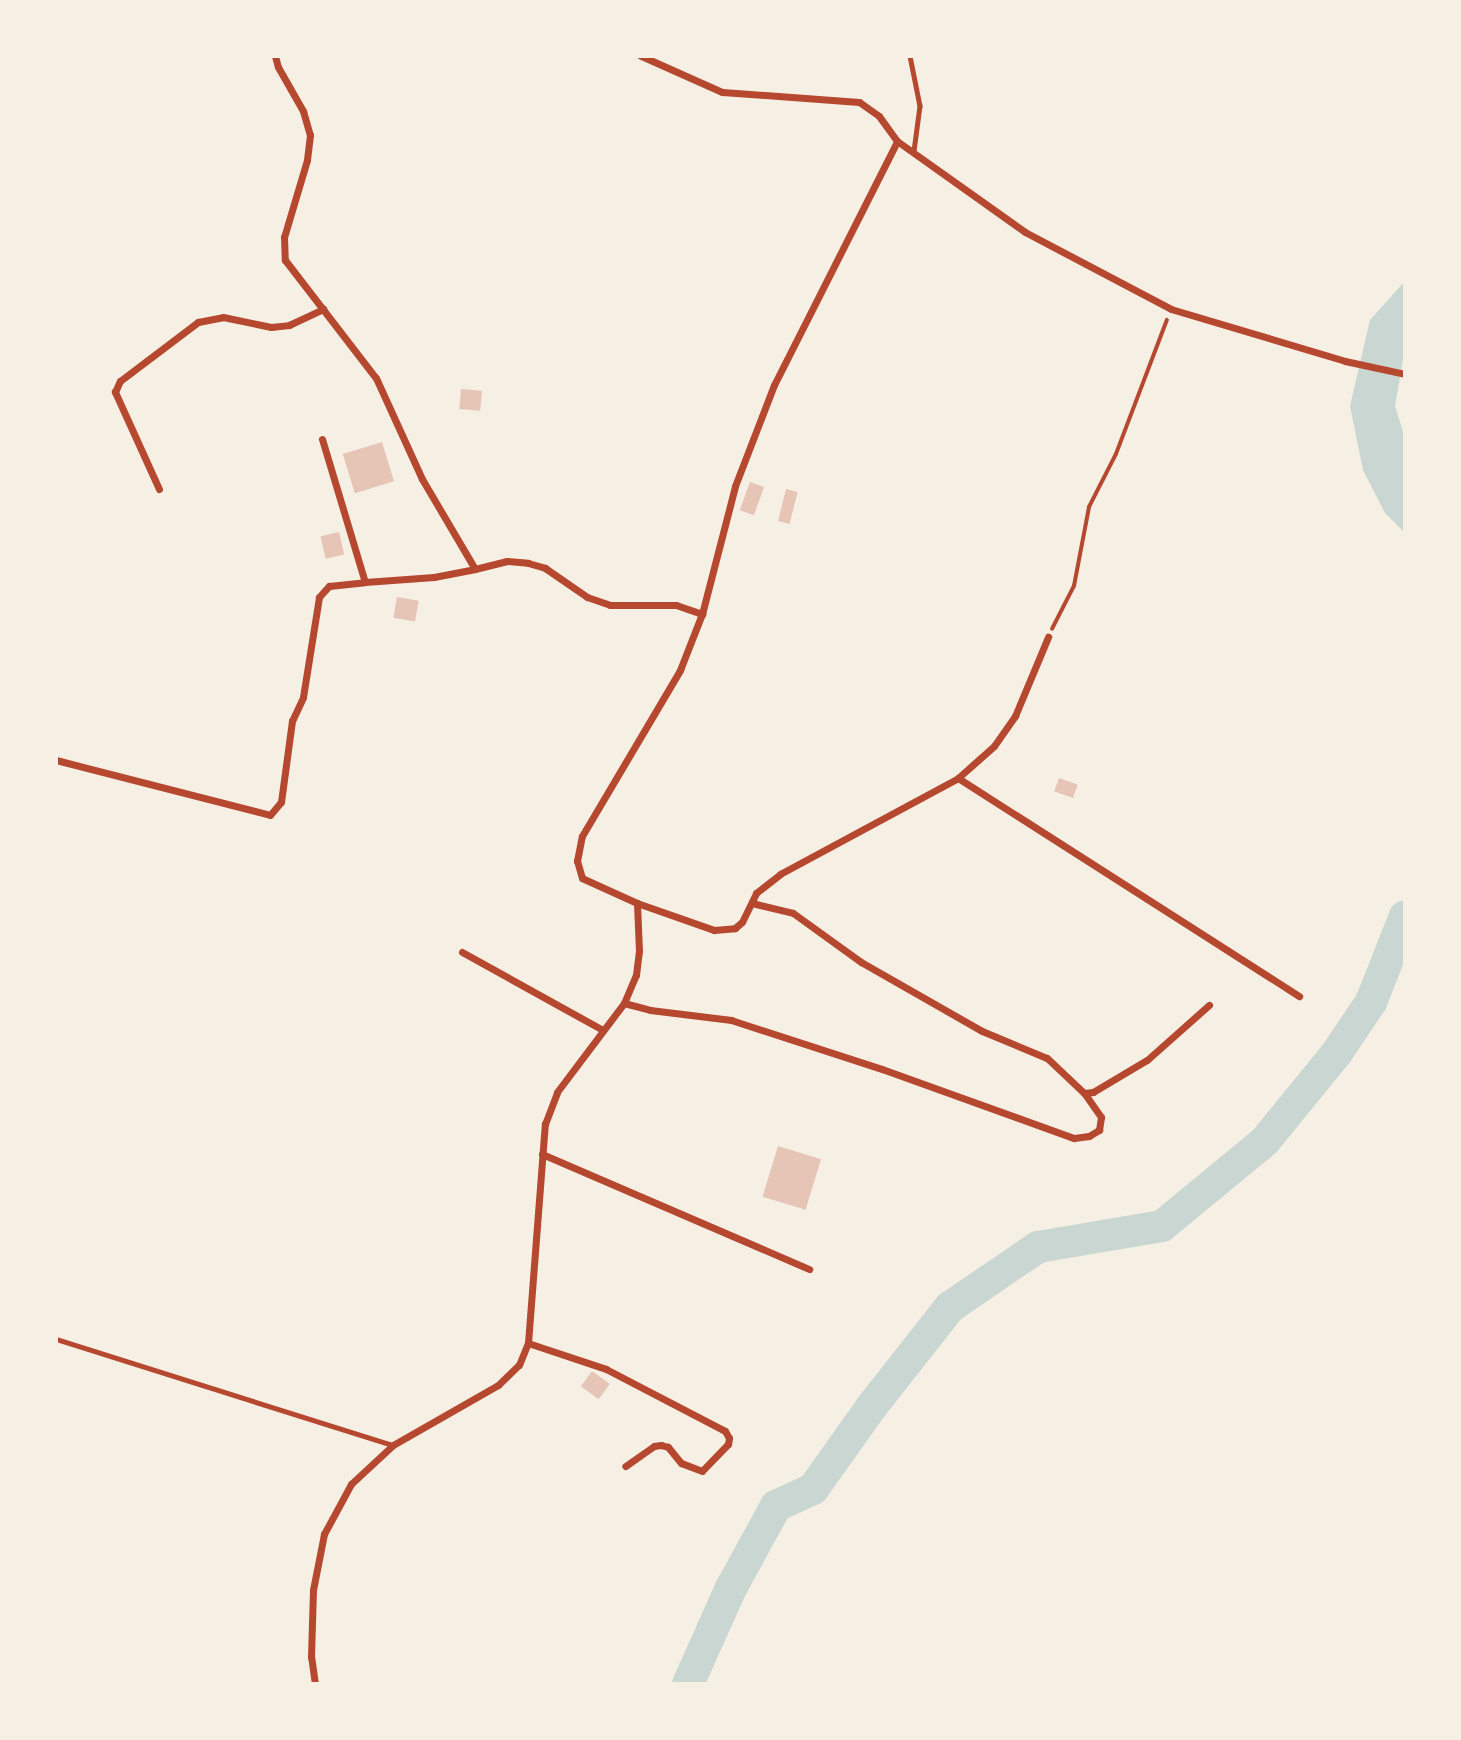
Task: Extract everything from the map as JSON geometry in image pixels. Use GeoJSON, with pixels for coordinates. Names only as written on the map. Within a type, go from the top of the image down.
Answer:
{"type":"FeatureCollection","features":[{"type":"Feature","properties":{"kind":"street"},"geometry":{"type":"LineString","coordinates":[[275,56],[278,67],[303,111],[310,135],[307,160],[282,248],[285,260],[380,384],[422,479],[475,569]]}},
{"type":"Feature","properties":{"kind":"street"},"geometry":{"type":"LineString","coordinates":[[641,56],[722,92],[859,102],[880,116],[897,141],[1025,232],[1171,309],[1345,361],[1405,374]]}},
{"type":"Feature","properties":{"kind":"street"},"geometry":{"type":"LineString","coordinates":[[897,141],[774,385],[734,486],[702,614],[680,670],[582,836],[577,861],[582,878],[637,903],[714,930],[727,930],[743,922],[756,893],[780,874],[958,778],[994,746],[1014,716],[1048,637]]}},
{"type":"Feature","properties":{"kind":"street"},"geometry":{"type":"LineString","coordinates":[[159,489],[115,392],[120,381],[198,321],[223,317],[280,326],[323,309]]}},
{"type":"Feature","properties":{"kind":"street"},"geometry":{"type":"LineString","coordinates":[[322,439],[365,582]]}},
{"type":"Feature","properties":{"kind":"street"},"geometry":{"type":"LineString","coordinates":[[56,760],[270,815],[281,803],[292,722],[303,697],[319,597],[330,586],[434,577],[507,561],[545,568],[587,597],[610,605],[676,605],[702,614]]}},
{"type":"Feature","properties":{"kind":"street"},"geometry":{"type":"LineString","coordinates":[[958,778],[1298,996]]}},
{"type":"Feature","properties":{"kind":"street"},"geometry":{"type":"LineString","coordinates":[[315,1684],[311,1657],[313,1590],[324,1534],[351,1484],[393,1445],[498,1385],[519,1365],[528,1343],[545,1124],[557,1092],[624,1003],[636,975],[639,951],[637,903]]}},
{"type":"Feature","properties":{"kind":"street"},"geometry":{"type":"LineString","coordinates":[[624,1003],[650,1010],[731,1020],[882,1069],[1074,1138],[1089,1136],[1099,1130],[1101,1117],[1084,1093],[1046,1058],[982,1031],[861,962],[793,913],[752,903]]}},
{"type":"Feature","properties":{"kind":"street"},"geometry":{"type":"LineString","coordinates":[[462,953],[603,1030]]}},
{"type":"Feature","properties":{"kind":"street"},"geometry":{"type":"LineString","coordinates":[[1084,1093],[1093,1092],[1147,1060],[1209,1005]]}},
{"type":"Feature","properties":{"kind":"street"},"geometry":{"type":"LineString","coordinates":[[542,1154],[809,1269]]}},
{"type":"Feature","properties":{"kind":"street"},"geometry":{"type":"LineString","coordinates":[[528,1343],[606,1369],[725,1431],[729,1438],[727,1444],[702,1471],[681,1463],[668,1447],[661,1445],[654,1446],[625,1466]]}},
{"type":"Feature","properties":{"kind":"lane"},"geometry":{"type":"LineString","coordinates":[[910,56],[920,106],[914,151]]}},
{"type":"Feature","properties":{"kind":"lane"},"geometry":{"type":"LineString","coordinates":[[56,1339],[393,1445]]}},
{"type":"Feature","properties":{"kind":"path"},"geometry":{"type":"LineString","coordinates":[[1048,637],[1074,586],[1089,507],[1116,454],[1171,309]]}},
{"type":"Feature","properties":{"kind":"shaded area"},"geometry":{"type":"Polygon","coordinates":[[[1405,281],[1405,349],[1395,406],[1405,438],[1405,533],[1385,513],[1363,470],[1350,406],[1370,320],[1405,281]]]}},
{"type":"Feature","properties":{"kind":"building"},"geometry":{"type":"Polygon","coordinates":[[[461,389],[482,391],[480,411],[459,409],[461,389]]]}},
{"type":"Feature","properties":{"kind":"building"},"geometry":{"type":"Polygon","coordinates":[[[382,442],[394,481],[355,493],[343,454],[382,442]]]}},
{"type":"Feature","properties":{"kind":"building"},"geometry":{"type":"Polygon","coordinates":[[[750,482],[764,487],[754,515],[740,510],[750,482]]]}},
{"type":"Feature","properties":{"kind":"building"},"geometry":{"type":"Polygon","coordinates":[[[786,489],[798,492],[790,524],[778,521],[786,489]]]}},
{"type":"Feature","properties":{"kind":"building"},"geometry":{"type":"Polygon","coordinates":[[[339,532],[344,554],[326,559],[320,536],[339,532]]]}},
{"type":"Feature","properties":{"kind":"building"},"geometry":{"type":"Polygon","coordinates":[[[397,597],[419,601],[415,622],[393,618],[397,597]]]}},
{"type":"Feature","properties":{"kind":"building"},"geometry":{"type":"Polygon","coordinates":[[[1059,778],[1078,785],[1073,798],[1054,791],[1059,778]]]}},
{"type":"Feature","properties":{"kind":"building"},"geometry":{"type":"Polygon","coordinates":[[[778,1146],[821,1159],[806,1210],[763,1197],[778,1146]]]}},
{"type":"Feature","properties":{"kind":"building"},"geometry":{"type":"Polygon","coordinates":[[[592,1371],[610,1384],[599,1399],[581,1386],[592,1371]]]}},
{"type":"Feature","properties":{"kind":"waterway"},"geometry":{"type":"LineString","coordinates":[[688,1684],[730,1590],[776,1506],[813,1489],[872,1406],[950,1307],[1038,1247],[1162,1226],[1265,1141],[1336,1054],[1371,1002],[1405,916]]}}]}
